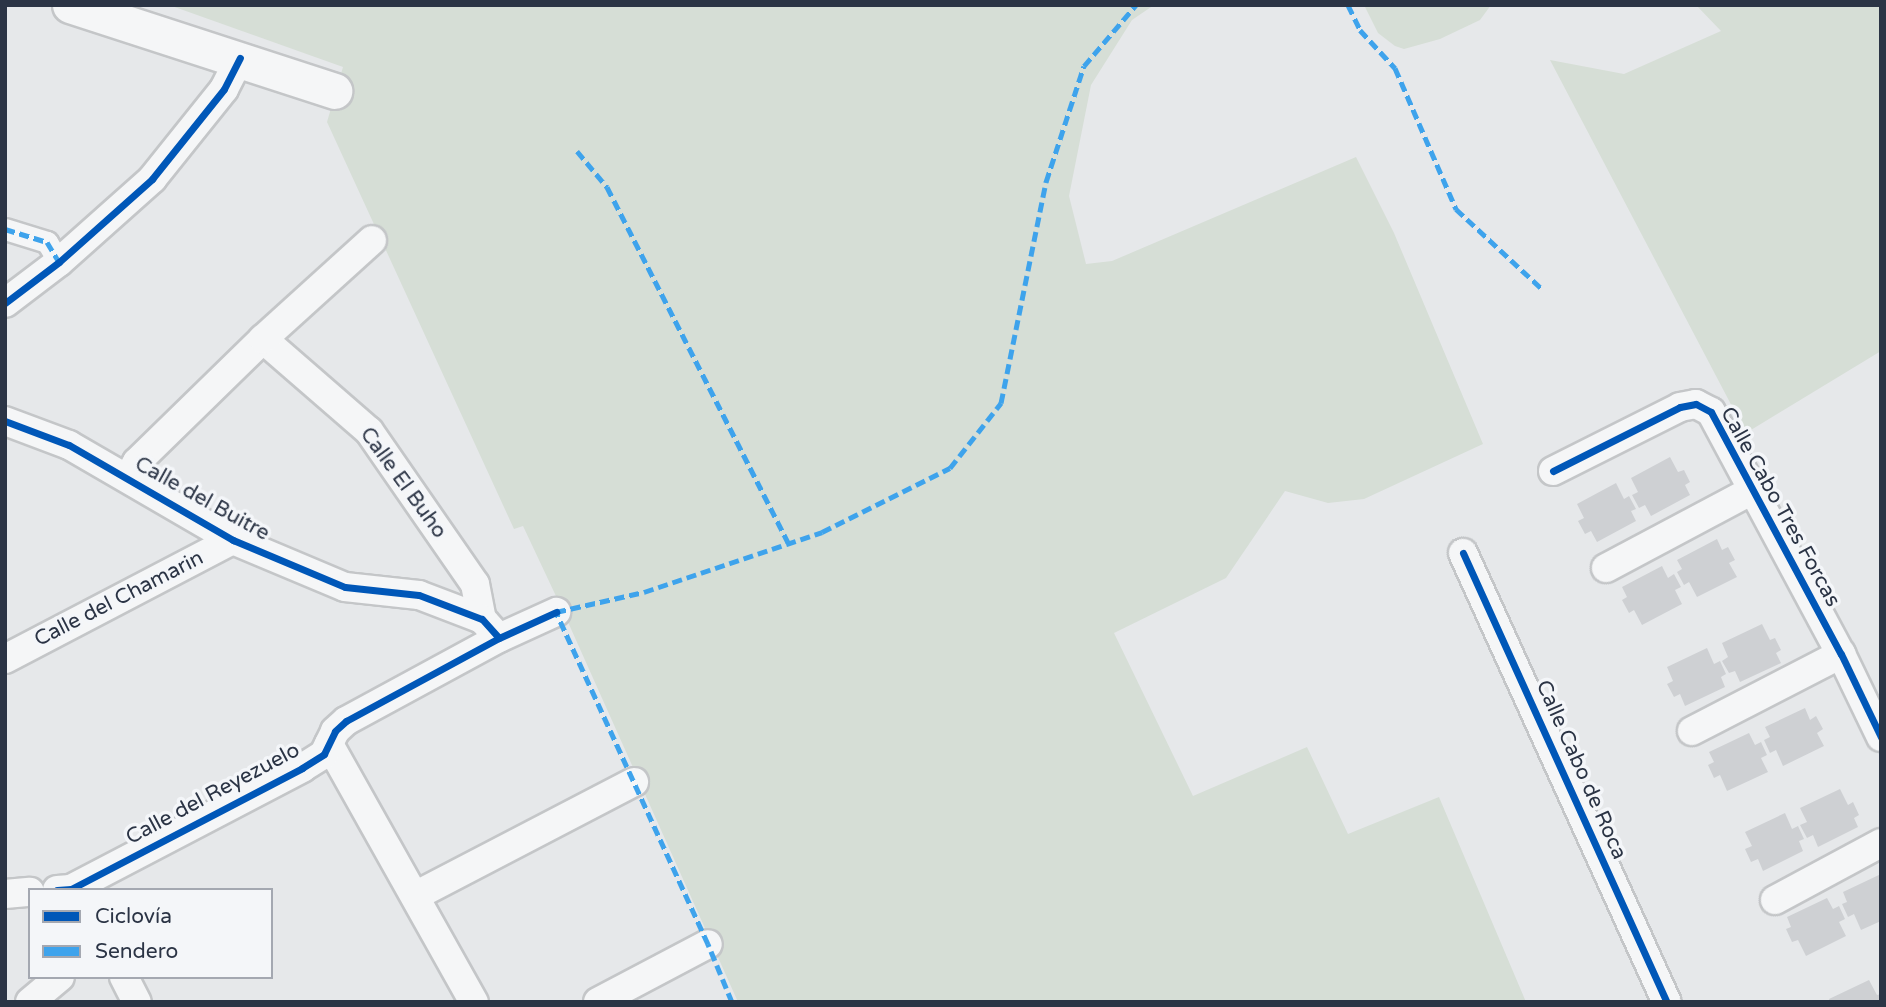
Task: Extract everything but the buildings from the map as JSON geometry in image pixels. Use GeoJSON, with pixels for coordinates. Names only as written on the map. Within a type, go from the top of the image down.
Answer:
{"type":"FeatureCollection","features":[{"type":"Feature","properties":{"kind":"street"},"geometry":{"type":"LineString","coordinates":[[70,5],[240,58],[334,91]]}},
{"type":"Feature","properties":{"kind":"street"},"geometry":{"type":"LineString","coordinates":[[5,303],[60,262],[152,179],[224,89],[240,58]]}},
{"type":"Feature","properties":{"kind":"street"},"geometry":{"type":"LineString","coordinates":[[5,229],[47,242],[60,262]]}},
{"type":"Feature","properties":{"kind":"street"},"geometry":{"type":"LineString","coordinates":[[128,478],[137,462],[263,339],[372,240]]}},
{"type":"Feature","properties":{"kind":"street","name":"Calle El Buho"},"geometry":{"type":"LineString","coordinates":[[263,339],[369,431],[475,584],[490,629]]}},
{"type":"Feature","properties":{"kind":"street","name":"Calle Cabo Tres Forcas"},"geometry":{"type":"LineString","coordinates":[[1553,471],[1679,407],[1696,404],[1711,412],[1841,654],[1881,737]]}},
{"type":"Feature","properties":{"kind":"street","name":"Calle del Buitre"},"geometry":{"type":"LineString","coordinates":[[5,421],[69,445],[233,540],[345,587],[419,596],[490,629]]}},
{"type":"Feature","properties":{"kind":"street","name":"Calle Cabo Tres Forcas"},"geometry":{"type":"LineString","coordinates":[[1606,568],[1753,490]]}},
{"type":"Feature","properties":{"kind":"street","name":"Calle del Chamarin"},"geometry":{"type":"LineString","coordinates":[[5,659],[233,540]]}},
{"type":"Feature","properties":{"kind":"street","name":"Calle Cabo de Roca"},"geometry":{"type":"LineString","coordinates":[[1463,553],[1667,1002]]}},
{"type":"Feature","properties":{"kind":"street","name":"Calle del Reyezuelo"},"geometry":{"type":"LineString","coordinates":[[68,888],[302,768],[324,754],[335,731],[346,721],[490,629],[556,612]]}},
{"type":"Feature","properties":{"kind":"street"},"geometry":{"type":"LineString","coordinates":[[1692,731],[1841,654]]}},
{"type":"Feature","properties":{"kind":"street"},"geometry":{"type":"LineString","coordinates":[[329,744],[474,1002]]}},
{"type":"Feature","properties":{"kind":"street"},"geometry":{"type":"LineString","coordinates":[[415,896],[634,782]]}},
{"type":"Feature","properties":{"kind":"street"},"geometry":{"type":"LineString","coordinates":[[1775,900],[1881,843]]}},
{"type":"Feature","properties":{"kind":"street"},"geometry":{"type":"LineString","coordinates":[[5,894],[28,892]]}},
{"type":"Feature","properties":{"kind":"street"},"geometry":{"type":"LineString","coordinates":[[597,1002],[708,944]]}},
{"type":"Feature","properties":{"kind":"street"},"geometry":{"type":"LineString","coordinates":[[30,1002],[58,979]]}},
{"type":"Feature","properties":{"kind":"street"},"geometry":{"type":"LineString","coordinates":[[125,979],[137,1002]]}},
{"type":"Feature","properties":{"kind":"shaded area"},"geometry":{"type":"Polygon","coordinates":[[[169,5],[1154,5],[1132,20],[1091,85],[1069,196],[1086,264],[1112,261],[1356,157],[1394,233],[1483,444],[1364,499],[1328,503],[1285,491],[1226,578],[1114,633],[1193,796],[1307,747],[1348,834],[1439,797],[1526,1002],[738,1002],[563,611],[523,526],[514,529],[327,122],[343,67],[169,5]]]}},
{"type":"Feature","properties":{"kind":"shaded area"},"geometry":{"type":"Polygon","coordinates":[[[1364,5],[1491,5],[1480,20],[1440,39],[1404,49],[1395,46],[1378,33],[1364,5]]]}},
{"type":"Feature","properties":{"kind":"shaded area"},"geometry":{"type":"Polygon","coordinates":[[[1696,5],[1881,5],[1881,351],[1746,433],[1550,60],[1624,74],[1721,31],[1696,5]]]}},
{"type":"Feature","properties":{"kind":"marked path"},"geometry":{"type":"LineString","coordinates":[[732,1002],[556,612],[644,592],[822,532],[950,468],[1001,403],[1046,182],[1084,66],[1136,5]]}},
{"type":"Feature","properties":{"kind":"marked path"},"geometry":{"type":"LineString","coordinates":[[1348,5],[1360,30],[1395,68],[1456,209],[1541,288]]}},
{"type":"Feature","properties":{"kind":"marked path"},"geometry":{"type":"LineString","coordinates":[[577,151],[607,187],[788,543]]}},
{"type":"Feature","properties":{"kind":"marked path"},"geometry":{"type":"LineString","coordinates":[[5,229],[47,242],[59,262]]}},
{"type":"Feature","properties":{"kind":"cycle path"},"geometry":{"type":"LineString","coordinates":[[5,303],[59,262],[152,179],[224,89],[240,58]]}},
{"type":"Feature","properties":{"kind":"cycle path"},"geometry":{"type":"LineString","coordinates":[[1553,471],[1680,407],[1696,404],[1711,412],[1841,654],[1881,737]]}},
{"type":"Feature","properties":{"kind":"cycle path"},"geometry":{"type":"LineString","coordinates":[[5,421],[69,445],[233,540],[345,587],[419,595],[482,619],[499,638]]}},
{"type":"Feature","properties":{"kind":"cycle path"},"geometry":{"type":"LineString","coordinates":[[1463,553],[1667,1002]]}},
{"type":"Feature","properties":{"kind":"cycle path"},"geometry":{"type":"LineString","coordinates":[[73,888],[302,768],[324,754],[335,731],[346,721],[499,638],[556,612]]}}]}
